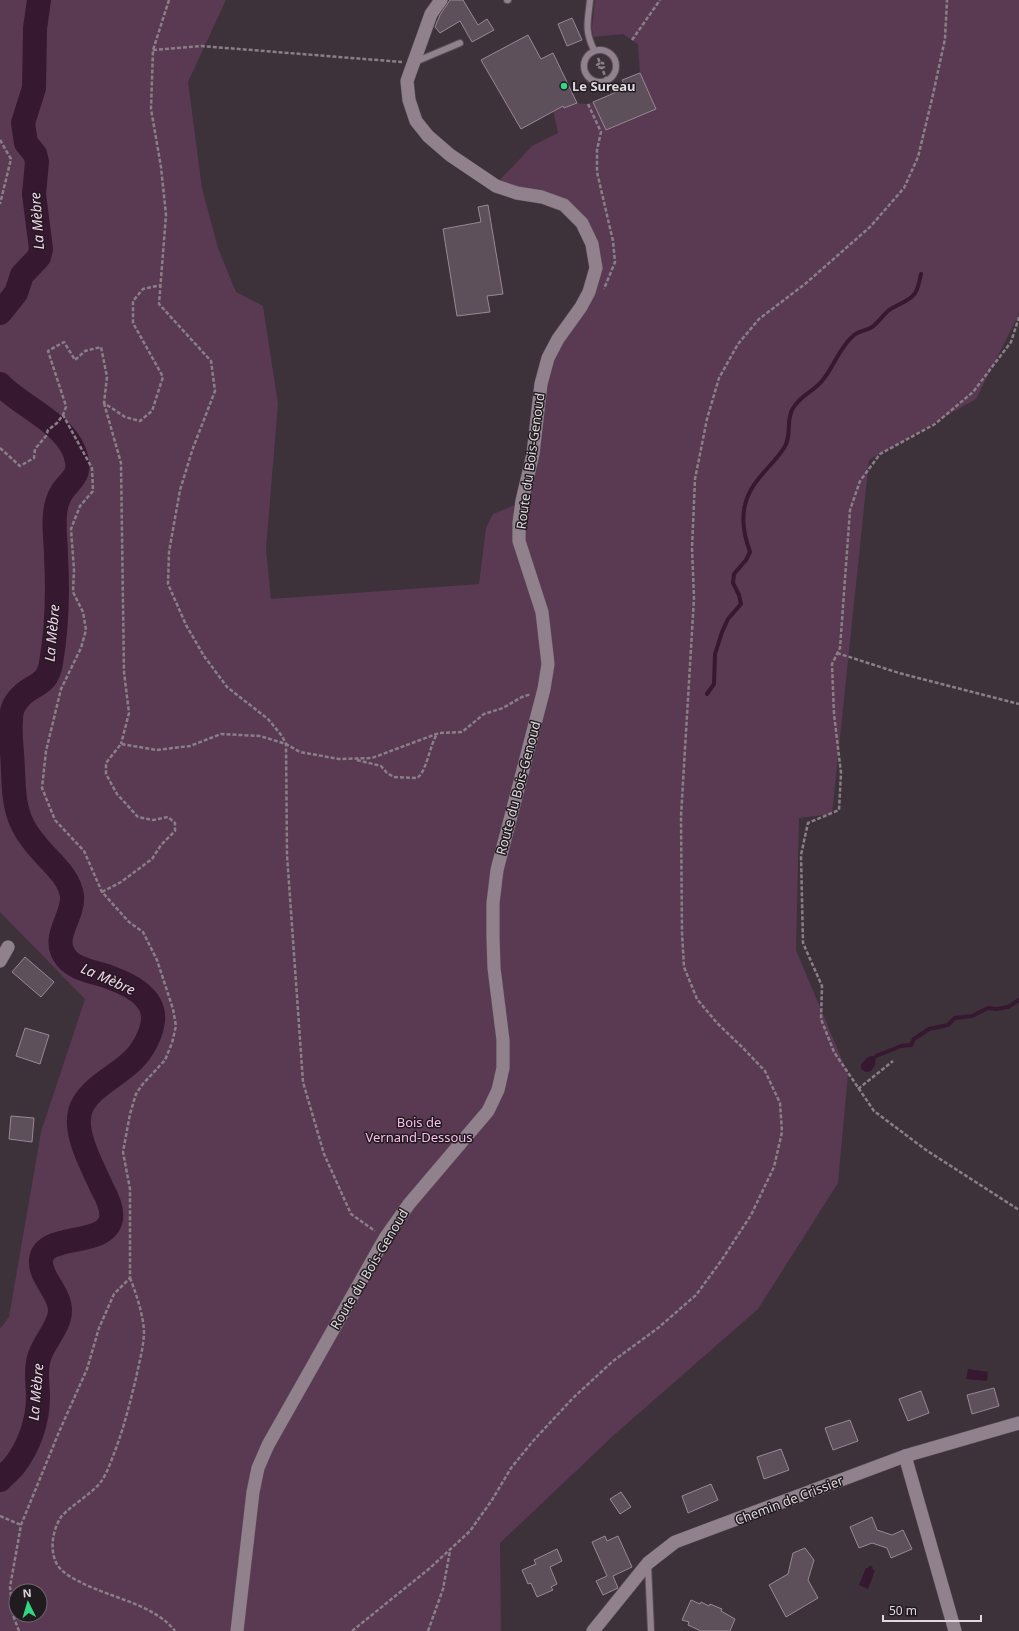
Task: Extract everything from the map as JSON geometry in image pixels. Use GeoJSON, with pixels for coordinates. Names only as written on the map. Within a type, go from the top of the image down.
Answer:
{"type":"FeatureCollection","features":[{"type":"Feature","properties":{"kind":"street","name":"Route du Bois-Genoud"},"geometry":{"type":"LineString","coordinates":[[237,1631],[253,1492],[258,1468],[268,1445],[385,1238],[409,1204],[488,1111],[498,1090],[503,1068],[503,1040],[494,968],[493,903],[497,870],[544,689],[548,664],[542,612],[519,541],[519,523],[522,501],[533,454],[541,384],[548,358],[558,339],[590,292],[596,268],[592,244],[582,223],[564,205],[542,197],[516,193],[496,186],[450,155],[428,136],[416,121],[409,100],[407,81],[432,14],[441,0]]}},
{"type":"Feature","properties":{"kind":"street"},"geometry":{"type":"LineString","coordinates":[[0,961],[8,947]]}},
{"type":"Feature","properties":{"kind":"street","name":"Chemin de Crissier"},"geometry":{"type":"LineString","coordinates":[[593,1631],[648,1563],[675,1542],[905,1456],[1019,1423]]}},
{"type":"Feature","properties":{"kind":"street"},"geometry":{"type":"LineString","coordinates":[[905,1456],[955,1631]]}},
{"type":"Feature","properties":{"kind":"lane"},"geometry":{"type":"LineString","coordinates":[[590,0],[587,28],[588,37],[594,50]]}},
{"type":"Feature","properties":{"kind":"lane"},"geometry":{"type":"LineString","coordinates":[[413,62],[460,43]]}},
{"type":"Feature","properties":{"kind":"lane"},"geometry":{"type":"LineString","coordinates":[[605,49],[613,55],[617,68],[608,81],[597,82],[589,78],[584,69],[586,57],[594,50],[605,49]]}},
{"type":"Feature","properties":{"kind":"lane"},"geometry":{"type":"LineString","coordinates":[[648,1563],[651,1631]]}},
{"type":"Feature","properties":{"kind":"path"},"geometry":{"type":"LineString","coordinates":[[168,0],[153,50],[151,109],[161,167],[166,215],[159,304],[211,361],[215,391],[193,448],[180,490],[169,552],[168,584],[186,625],[204,656],[227,687],[268,719],[282,736],[286,744],[287,855],[303,1082],[324,1154],[351,1214],[385,1238]]}},
{"type":"Feature","properties":{"kind":"path"},"geometry":{"type":"LineString","coordinates":[[632,40],[660,0]]}},
{"type":"Feature","properties":{"kind":"path"},"geometry":{"type":"LineString","coordinates":[[352,1631],[451,1550],[470,1531],[492,1500],[511,1468],[572,1398],[613,1361],[658,1328],[696,1295],[721,1261],[751,1214],[774,1167],[782,1132],[780,1103],[765,1071],[717,1023],[697,998],[684,967],[682,933],[681,816],[694,598],[692,548],[695,479],[706,419],[717,385],[738,344],[759,319],[805,284],[870,227],[904,188],[918,157],[932,98],[945,39],[947,0]]}},
{"type":"Feature","properties":{"kind":"path"},"geometry":{"type":"LineString","coordinates":[[153,50],[201,46],[413,62]]}},
{"type":"Feature","properties":{"kind":"path"},"geometry":{"type":"LineString","coordinates":[[594,50],[600,63],[603,63],[604,65],[602,68],[608,81]]}},
{"type":"Feature","properties":{"kind":"path"},"geometry":{"type":"LineString","coordinates":[[588,104],[601,132],[597,150]]}},
{"type":"Feature","properties":{"kind":"path"},"geometry":{"type":"LineString","coordinates":[[0,140],[11,159],[0,204]]}},
{"type":"Feature","properties":{"kind":"path"},"geometry":{"type":"LineString","coordinates":[[104,403],[125,417],[140,420],[152,411],[163,377],[134,323],[133,301],[143,289],[161,285]]}},
{"type":"Feature","properties":{"kind":"path"},"geometry":{"type":"LineString","coordinates":[[1019,317],[1011,342],[973,392],[935,424],[880,454],[860,481],[850,510],[840,648],[832,664],[834,714],[841,773],[839,810],[808,824],[801,855],[803,943],[822,986],[821,1019],[834,1052],[874,1111],[926,1150],[1019,1210]]}},
{"type":"Feature","properties":{"kind":"path"},"geometry":{"type":"LineString","coordinates":[[0,448],[20,466],[34,458],[35,449],[46,436],[48,430],[63,415],[66,407],[65,402],[48,352],[64,342],[75,360],[85,351],[102,348],[107,376],[104,403],[121,463],[124,672],[129,713],[121,744],[106,763],[106,774],[116,794],[138,818],[153,820],[168,818],[175,823],[175,831],[161,845],[152,859],[121,882],[102,892]]}},
{"type":"Feature","properties":{"kind":"path"},"geometry":{"type":"LineString","coordinates":[[63,415],[92,468],[93,491],[80,506],[70,529],[74,570],[73,592],[83,612],[86,630],[81,648],[61,689],[46,751],[42,788],[55,820],[84,851],[102,892],[129,922],[143,932],[165,983],[173,1009],[176,1026],[172,1043],[164,1060],[136,1094],[123,1152],[130,1189],[130,1278],[137,1295],[144,1330],[142,1351],[125,1423],[110,1464],[100,1483],[62,1517],[52,1538],[53,1550],[58,1566],[72,1578],[98,1591],[134,1604],[157,1615],[171,1625],[175,1631]]}},
{"type":"Feature","properties":{"kind":"path"},"geometry":{"type":"LineString","coordinates":[[837,653],[899,673],[1019,704]]}},
{"type":"Feature","properties":{"kind":"path"},"geometry":{"type":"LineString","coordinates":[[121,744],[157,750],[190,746],[221,734],[260,736],[286,744],[300,752],[339,759],[372,758],[437,734],[462,732],[484,714],[503,708],[522,697],[544,689]]}},
{"type":"Feature","properties":{"kind":"path"},"geometry":{"type":"LineString","coordinates":[[353,759],[381,766],[387,773],[394,777],[416,778],[424,770],[432,742],[437,734]]}},
{"type":"Feature","properties":{"kind":"path"},"geometry":{"type":"LineString","coordinates":[[858,1089],[893,1061]]}},
{"type":"Feature","properties":{"kind":"path"},"geometry":{"type":"LineString","coordinates":[[19,1631],[13,1615],[10,1587],[21,1525],[59,1432],[87,1369],[102,1321],[114,1294],[130,1278]]}},
{"type":"Feature","properties":{"kind":"path"},"geometry":{"type":"LineString","coordinates":[[0,1516],[21,1525]]}},
{"type":"Feature","properties":{"kind":"path"},"geometry":{"type":"LineString","coordinates":[[428,1631],[444,1589],[451,1550]]}},
{"type":"Feature","properties":{"kind":"green space","name":"Bois de Vernand-Dessous"},"geometry":{"type":"Polygon","coordinates":[[[0,0],[226,0],[188,82],[202,188],[218,248],[236,292],[263,306],[278,404],[266,549],[271,599],[479,584],[486,528],[493,514],[527,500],[546,385],[553,360],[562,342],[594,294],[586,220],[524,189],[499,181],[532,146],[558,133],[553,110],[577,103],[588,104],[593,102],[606,130],[656,109],[640,73],[638,44],[623,34],[593,37],[592,28],[595,0],[1019,0],[1019,314],[976,399],[869,460],[832,814],[799,818],[796,950],[848,1074],[838,1183],[758,1309],[614,1435],[500,1543],[501,1631],[0,1631],[0,1329],[9,1317],[41,1132],[85,999],[0,912],[0,0]]]}},
{"type":"Feature","properties":{"kind":"shaded area"},"geometry":{"type":"Polygon","coordinates":[[[871,1056],[876,1056],[875,1065],[871,1071],[866,1072],[861,1069],[861,1064],[871,1056]]]}},
{"type":"Feature","properties":{"kind":"shaded area"},"geometry":{"type":"Polygon","coordinates":[[[968,1369],[988,1372],[987,1381],[966,1379],[968,1369]]]}},
{"type":"Feature","properties":{"kind":"shaded area"},"geometry":{"type":"Polygon","coordinates":[[[872,1566],[873,1570],[875,1570],[868,1589],[859,1585],[866,1568],[872,1566]]]}},
{"type":"Feature","properties":{"kind":"building"},"geometry":{"type":"Polygon","coordinates":[[[450,0],[463,0],[478,25],[487,19],[494,30],[472,42],[460,21],[440,33],[435,27],[440,15],[450,0]]]}},
{"type":"Feature","properties":{"kind":"building"},"geometry":{"type":"Polygon","coordinates":[[[572,18],[582,40],[567,46],[558,24],[572,18]]]}},
{"type":"Feature","properties":{"kind":"building"},"geometry":{"type":"Polygon","coordinates":[[[528,35],[541,59],[553,53],[577,103],[564,108],[563,106],[521,129],[481,60],[528,35]]]}},
{"type":"Feature","properties":{"kind":"building"},"geometry":{"type":"Polygon","coordinates":[[[640,73],[656,109],[606,130],[593,102],[626,88],[622,80],[640,73]]]}},
{"type":"Feature","properties":{"kind":"building"},"geometry":{"type":"Polygon","coordinates":[[[488,205],[503,294],[487,296],[490,312],[457,316],[443,229],[481,222],[478,207],[488,205]]]}},
{"type":"Feature","properties":{"kind":"building"},"geometry":{"type":"Polygon","coordinates":[[[25,957],[54,982],[41,997],[12,972],[25,957]]]}},
{"type":"Feature","properties":{"kind":"building"},"geometry":{"type":"Polygon","coordinates":[[[25,1028],[49,1035],[40,1064],[16,1056],[25,1028]]]}},
{"type":"Feature","properties":{"kind":"building"},"geometry":{"type":"Polygon","coordinates":[[[11,1116],[34,1118],[32,1142],[9,1139],[11,1116]]]}},
{"type":"Feature","properties":{"kind":"building"},"geometry":{"type":"Polygon","coordinates":[[[994,1388],[999,1406],[972,1414],[967,1395],[994,1388]]]}},
{"type":"Feature","properties":{"kind":"building"},"geometry":{"type":"Polygon","coordinates":[[[921,1391],[929,1413],[908,1421],[899,1399],[921,1391]]]}},
{"type":"Feature","properties":{"kind":"building"},"geometry":{"type":"Polygon","coordinates":[[[850,1420],[858,1441],[833,1450],[825,1428],[850,1420]]]}},
{"type":"Feature","properties":{"kind":"building"},"geometry":{"type":"Polygon","coordinates":[[[781,1449],[789,1470],[764,1479],[757,1457],[781,1449]]]}},
{"type":"Feature","properties":{"kind":"building"},"geometry":{"type":"Polygon","coordinates":[[[711,1484],[718,1500],[688,1513],[682,1496],[711,1484]]]}},
{"type":"Feature","properties":{"kind":"building"},"geometry":{"type":"Polygon","coordinates":[[[621,1492],[631,1507],[620,1514],[610,1499],[621,1492]]]}},
{"type":"Feature","properties":{"kind":"building"},"geometry":{"type":"Polygon","coordinates":[[[872,1517],[877,1530],[892,1535],[903,1530],[912,1549],[891,1558],[887,1548],[872,1543],[859,1548],[850,1527],[872,1517]]]}},
{"type":"Feature","properties":{"kind":"building"},"geometry":{"type":"Polygon","coordinates":[[[605,1536],[607,1541],[618,1536],[632,1567],[613,1576],[618,1588],[603,1595],[596,1581],[607,1576],[592,1542],[605,1536]]]}},
{"type":"Feature","properties":{"kind":"building"},"geometry":{"type":"Polygon","coordinates":[[[805,1548],[814,1560],[808,1580],[818,1598],[786,1617],[769,1585],[788,1574],[793,1553],[805,1548]]]}},
{"type":"Feature","properties":{"kind":"building"},"geometry":{"type":"Polygon","coordinates":[[[557,1549],[562,1561],[550,1567],[557,1584],[551,1587],[553,1590],[537,1597],[531,1583],[528,1584],[522,1570],[536,1564],[534,1560],[557,1549]]]}},
{"type":"Feature","properties":{"kind":"building"},"geometry":{"type":"Polygon","coordinates":[[[691,1600],[700,1604],[701,1602],[709,1606],[710,1604],[722,1609],[721,1611],[735,1619],[730,1631],[701,1631],[688,1625],[689,1622],[682,1620],[691,1600]]]}},
{"type":"Feature","properties":{"kind":"waterway","name":"La Mèbre"},"geometry":{"type":"LineString","coordinates":[[0,313],[16,293],[22,275],[39,257],[41,249],[34,194],[37,162],[35,154],[26,143],[23,123],[34,88],[35,28],[39,0]]}},
{"type":"Feature","properties":{"kind":"waterway"},"geometry":{"type":"LineString","coordinates":[[707,694],[714,684],[715,654],[722,632],[728,619],[741,604],[739,595],[733,583],[734,574],[746,560],[750,552],[745,535],[743,517],[745,505],[752,488],[784,448],[788,439],[790,415],[798,401],[822,381],[844,346],[853,336],[872,327],[889,310],[913,296],[917,289],[921,274]]}},
{"type":"Feature","properties":{"kind":"waterway","name":"La Mèbre"},"geometry":{"type":"LineString","coordinates":[[0,384],[60,431],[74,451],[77,461],[75,475],[60,495],[57,503],[54,523],[57,597],[55,637],[49,671],[42,682],[22,695],[14,705],[11,715],[14,786],[17,811],[28,834],[63,875],[70,888],[72,904],[60,943],[62,951],[67,959],[76,966],[104,975],[132,987],[150,1004],[153,1020],[149,1037],[139,1053],[126,1067],[95,1090],[83,1104],[80,1112],[79,1121],[82,1141],[85,1151],[109,1203],[111,1219],[106,1228],[98,1234],[52,1246],[45,1251],[41,1260],[43,1272],[59,1303],[60,1315],[55,1328],[41,1352],[38,1363],[38,1406],[32,1433],[19,1459],[0,1480]]}},
{"type":"Feature","properties":{"kind":"waterway"},"geometry":{"type":"LineString","coordinates":[[876,1056],[901,1046],[911,1045],[914,1039],[929,1029],[948,1025],[955,1018],[972,1016],[988,1008],[996,1009],[1008,1007],[1019,1000]]}},
{"type":"Feature","properties":{"kind":"place","name":"Le Sureau"},"geometry":{"type":"Point","coordinates":[564,86]}}]}
